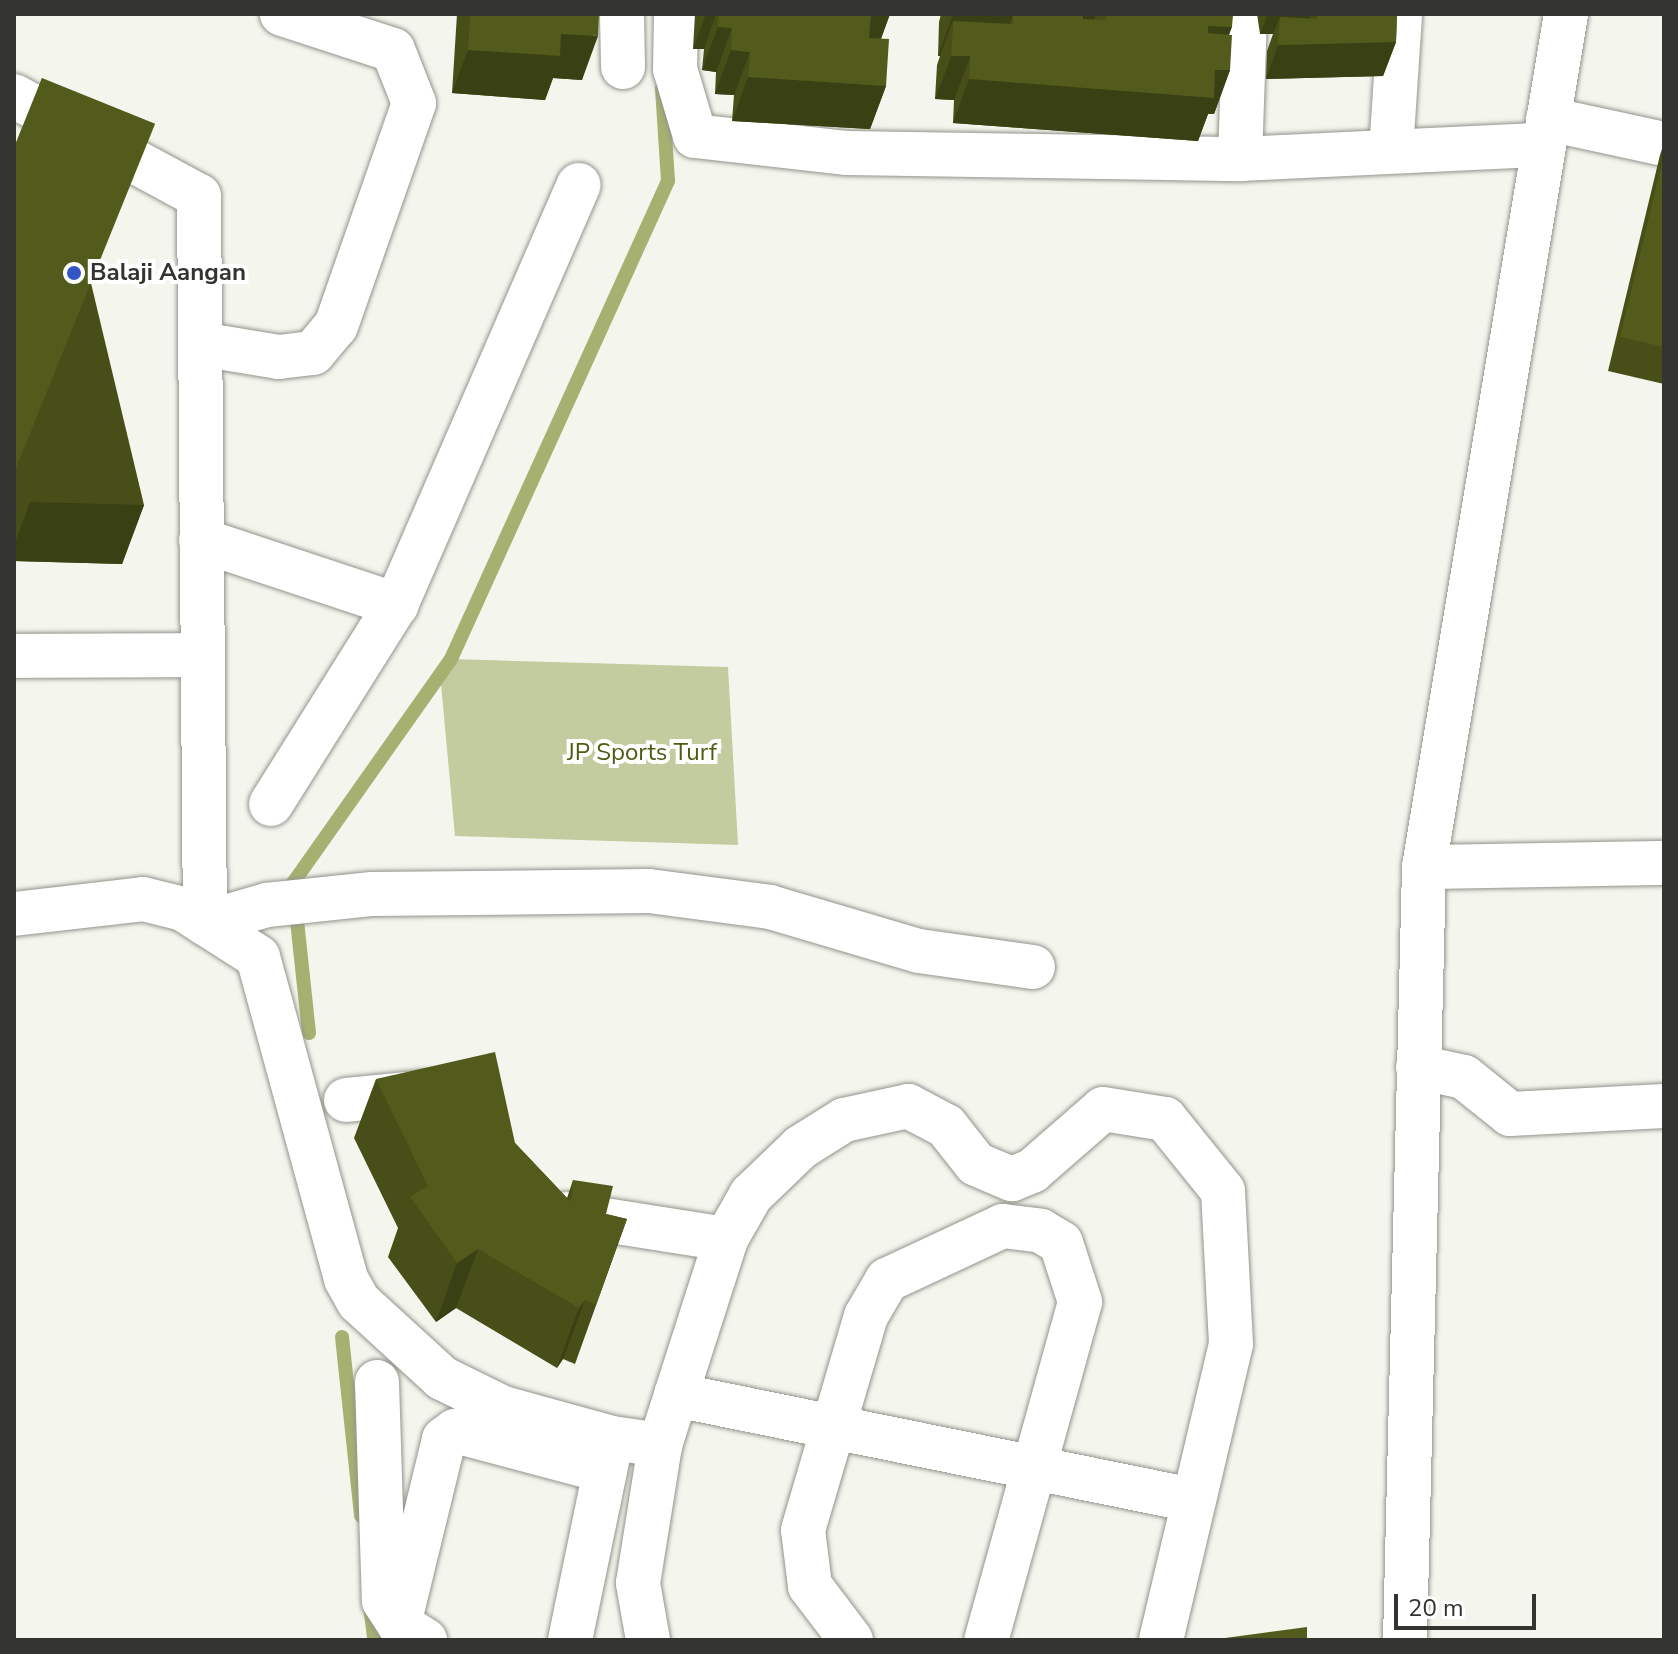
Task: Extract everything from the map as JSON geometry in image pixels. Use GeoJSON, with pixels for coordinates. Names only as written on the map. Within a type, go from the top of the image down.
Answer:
{"type":"FeatureCollection","features":[{"type":"Feature","properties":{"kind":"street"},"geometry":{"type":"LineString","coordinates":[[200,344],[279,357],[313,353],[336,326],[414,103],[393,50],[282,14]]}},
{"type":"Feature","properties":{"kind":"street"},"geometry":{"type":"LineString","coordinates":[[622,14],[623,67]]}},
{"type":"Feature","properties":{"kind":"street"},"geometry":{"type":"LineString","coordinates":[[676,14],[675,69],[695,136],[847,153],[1240,159],[1391,151],[1545,132],[1664,144]]}},
{"type":"Feature","properties":{"kind":"street"},"geometry":{"type":"LineString","coordinates":[[1240,159],[1245,14]]}},
{"type":"Feature","properties":{"kind":"street"},"geometry":{"type":"LineString","coordinates":[[1391,151],[1400,14]]}},
{"type":"Feature","properties":{"kind":"street"},"geometry":{"type":"LineString","coordinates":[[1405,1640],[1424,867],[1566,14]]}},
{"type":"Feature","properties":{"kind":"street"},"geometry":{"type":"LineString","coordinates":[[14,96],[199,196],[205,923]]}},
{"type":"Feature","properties":{"kind":"street"},"geometry":{"type":"LineString","coordinates":[[271,804],[396,605],[579,185]]}},
{"type":"Feature","properties":{"kind":"street"},"geometry":{"type":"LineString","coordinates":[[201,540],[396,605]]}},
{"type":"Feature","properties":{"kind":"street"},"geometry":{"type":"LineString","coordinates":[[14,656],[202,655]]}},
{"type":"Feature","properties":{"kind":"street"},"geometry":{"type":"LineString","coordinates":[[1424,867],[1664,863]]}},
{"type":"Feature","properties":{"kind":"street"},"geometry":{"type":"LineString","coordinates":[[205,923],[267,905],[332,897],[649,891],[770,907],[919,951],[1033,967]]}},
{"type":"Feature","properties":{"kind":"street"},"geometry":{"type":"LineString","coordinates":[[14,914],[143,899],[205,923],[258,957],[346,1279],[359,1302],[442,1378],[608,1455]]}},
{"type":"Feature","properties":{"kind":"street"},"geometry":{"type":"LineString","coordinates":[[1418,1067],[1464,1077],[1510,1114],[1664,1106]]}},
{"type":"Feature","properties":{"kind":"street"},"geometry":{"type":"LineString","coordinates":[[346,1100],[466,1088]]}},
{"type":"Feature","properties":{"kind":"street"},"geometry":{"type":"LineString","coordinates":[[648,1640],[638,1583],[660,1445],[726,1239],[751,1195],[801,1147],[844,1120],[908,1106],[946,1126],[976,1164],[1012,1179]]}},
{"type":"Feature","properties":{"kind":"street"},"geometry":{"type":"LineString","coordinates":[[1003,1226],[1012,1179],[1103,1109],[1165,1119],[1223,1191],[1231,1344],[1161,1640]]}},
{"type":"Feature","properties":{"kind":"street"},"geometry":{"type":"LineString","coordinates":[[535,1193],[561,1213],[726,1239]]}},
{"type":"Feature","properties":{"kind":"street"},"geometry":{"type":"LineString","coordinates":[[851,1640],[810,1586],[803,1530],[866,1316],[887,1280],[1003,1226],[1041,1231],[1061,1243],[1080,1302],[1065,1373],[1030,1467],[986,1640]]}},
{"type":"Feature","properties":{"kind":"street"},"geometry":{"type":"LineString","coordinates":[[377,1382],[380,1574],[384,1601],[412,1632]]}},
{"type":"Feature","properties":{"kind":"street"},"geometry":{"type":"LineString","coordinates":[[676,1395],[1192,1500]]}},
{"type":"Feature","properties":{"kind":"street"},"geometry":{"type":"LineString","coordinates":[[412,1632],[444,1439],[455,1431],[608,1455],[660,1445]]}},
{"type":"Feature","properties":{"kind":"street"},"geometry":{"type":"LineString","coordinates":[[570,1640],[608,1455]]}},
{"type":"Feature","properties":{"kind":"green space","name":"JP Sports Turf"},"geometry":{"type":"Polygon","coordinates":[[[451,659],[728,667],[738,845],[455,836],[440,673],[451,672],[451,659]]]}},
{"type":"Feature","properties":{"kind":"building"},"geometry":{"type":"Polygon","coordinates":[[[470,14],[599,14],[598,36],[561,34],[560,56],[468,50],[470,14]]]}},
{"type":"Feature","properties":{"kind":"building"},"geometry":{"type":"Polygon","coordinates":[[[719,14],[871,14],[869,38],[889,39],[886,86],[748,77],[750,52],[731,50],[732,28],[718,27],[719,14]]]}},
{"type":"Feature","properties":{"kind":"building"},"geometry":{"type":"Polygon","coordinates":[[[990,14],[1083,14],[1083,19],[1106,20],[1106,14],[1233,14],[1232,27],[1208,26],[1208,33],[1232,35],[1230,70],[1215,70],[1214,98],[969,79],[970,56],[951,56],[953,21],[1013,24],[1013,15],[990,14]]]}},
{"type":"Feature","properties":{"kind":"building"},"geometry":{"type":"Polygon","coordinates":[[[1317,14],[1397,14],[1396,42],[1278,45],[1280,17],[1317,19],[1317,14]]]}},
{"type":"Feature","properties":{"kind":"building"},"geometry":{"type":"Polygon","coordinates":[[[42,78],[155,124],[14,473],[14,147],[42,78]]]}},
{"type":"Feature","properties":{"kind":"building"},"geometry":{"type":"Polygon","coordinates":[[[1664,154],[1664,347],[1620,337],[1664,154]]]}},
{"type":"Feature","properties":{"kind":"building"},"geometry":{"type":"Polygon","coordinates":[[[495,1052],[515,1143],[571,1202],[573,1180],[613,1186],[606,1214],[627,1219],[596,1305],[585,1300],[579,1308],[478,1249],[457,1263],[410,1197],[428,1186],[376,1079],[495,1052]]]}},
{"type":"Feature","properties":{"kind":"building"},"geometry":{"type":"Polygon","coordinates":[[[1307,1627],[1307,1640],[1210,1640],[1307,1627]]]}},
{"type":"Feature","properties":{"kind":"waterway"},"geometry":{"type":"LineString","coordinates":[[309,1033],[293,883],[451,659],[668,181],[662,88]]}},
{"type":"Feature","properties":{"kind":"waterway"},"geometry":{"type":"LineString","coordinates":[[342,1337],[361,1516]]}},
{"type":"Feature","properties":{"kind":"waterway"},"geometry":{"type":"LineString","coordinates":[[370,1605],[374,1640]]}},
{"type":"Feature","properties":{"kind":"place","name":"Balaji Aangan"},"geometry":{"type":"Point","coordinates":[74,273]}}]}
